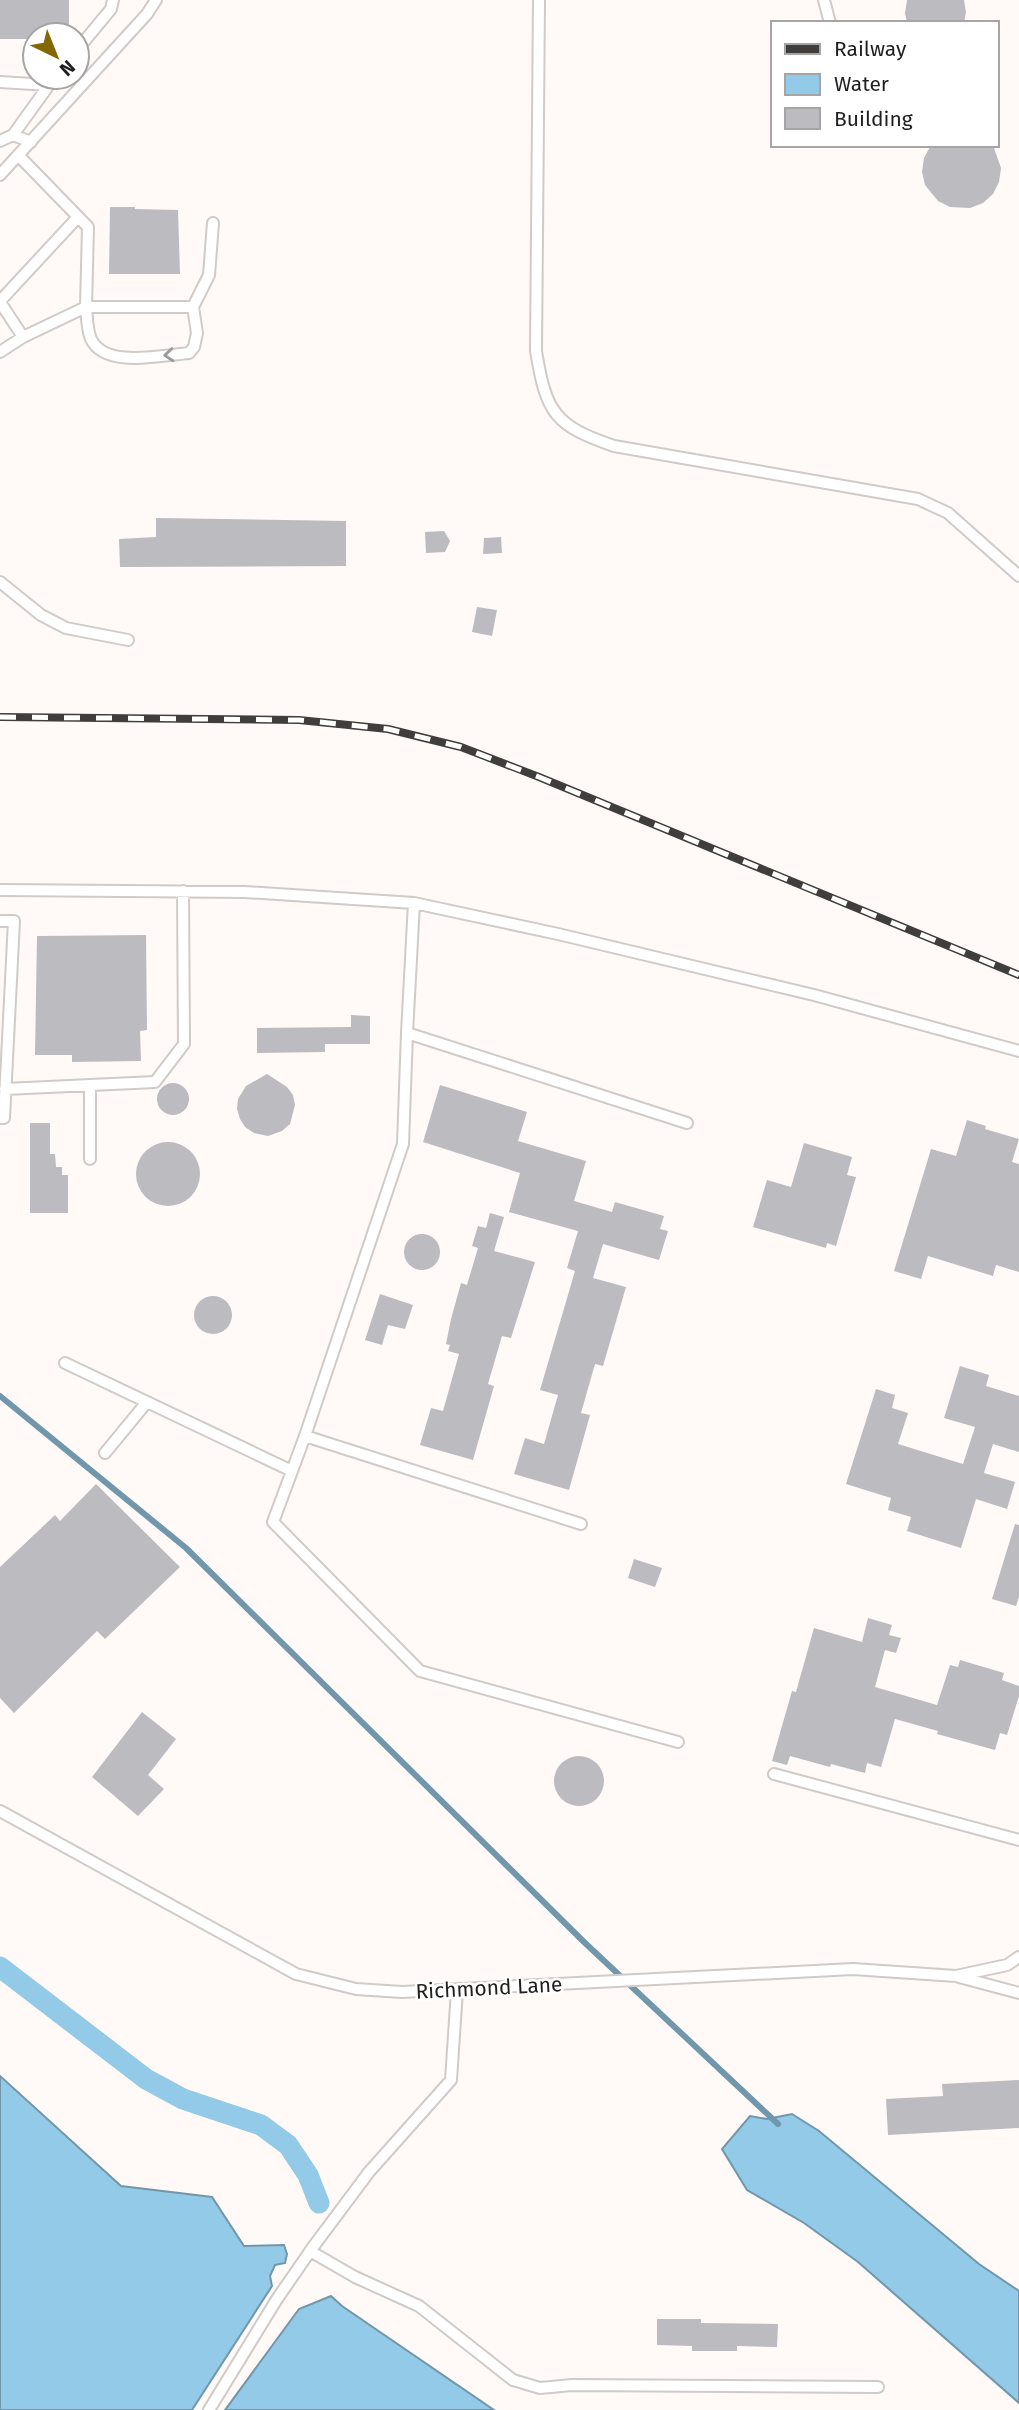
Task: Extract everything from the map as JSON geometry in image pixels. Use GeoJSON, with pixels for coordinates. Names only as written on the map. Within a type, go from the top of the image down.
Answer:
{"type":"FeatureCollection","features":[{"type":"Feature","properties":{"kind":"lane"},"geometry":{"type":"LineString","coordinates":[[91,33],[111,9],[113,0]]}},
{"type":"Feature","properties":{"kind":"lane"},"geometry":{"type":"LineString","coordinates":[[0,175],[147,14],[156,0]]}},
{"type":"Feature","properties":{"kind":"lane"},"geometry":{"type":"LineString","coordinates":[[539,0],[536,352],[541,383],[553,412],[581,435],[614,446],[918,499],[948,513],[1019,576]]}},
{"type":"Feature","properties":{"kind":"lane"},"geometry":{"type":"LineString","coordinates":[[824,0],[829,21]]}},
{"type":"Feature","properties":{"kind":"lane"},"geometry":{"type":"LineString","coordinates":[[0,82],[21,82]]}},
{"type":"Feature","properties":{"kind":"lane"},"geometry":{"type":"LineString","coordinates":[[0,141],[13,135],[45,91]]}},
{"type":"Feature","properties":{"kind":"lane"},"geometry":{"type":"LineString","coordinates":[[13,135],[31,142]]}},
{"type":"Feature","properties":{"kind":"lane"},"geometry":{"type":"LineString","coordinates":[[18,155],[88,228],[86,307],[90,338],[99,351],[120,358],[189,353],[194,347],[197,333],[192,307],[209,275],[213,223]]}},
{"type":"Feature","properties":{"kind":"lane"},"geometry":{"type":"LineString","coordinates":[[23,337],[0,302],[78,217]]}},
{"type":"Feature","properties":{"kind":"lane"},"geometry":{"type":"LineString","coordinates":[[0,352],[23,337],[86,307],[192,307]]}},
{"type":"Feature","properties":{"kind":"lane"},"geometry":{"type":"LineString","coordinates":[[0,582],[41,615],[66,628],[128,640]]}},
{"type":"Feature","properties":{"kind":"lane"},"geometry":{"type":"LineString","coordinates":[[0,890],[245,892],[414,903],[814,995],[1019,1051]]}},
{"type":"Feature","properties":{"kind":"lane"},"geometry":{"type":"LineString","coordinates":[[5,1089],[155,1082],[184,1044],[183,891]]}},
{"type":"Feature","properties":{"kind":"lane"},"geometry":{"type":"LineString","coordinates":[[414,903],[404,1144],[273,1522],[420,1671],[678,1742]]}},
{"type":"Feature","properties":{"kind":"lane"},"geometry":{"type":"LineString","coordinates":[[0,920],[14,921],[4,1118],[0,1118]]}},
{"type":"Feature","properties":{"kind":"lane"},"geometry":{"type":"LineString","coordinates":[[407,1033],[687,1123]]}},
{"type":"Feature","properties":{"kind":"lane"},"geometry":{"type":"LineString","coordinates":[[90,1085],[90,1159]]}},
{"type":"Feature","properties":{"kind":"lane"},"geometry":{"type":"LineString","coordinates":[[65,1363],[292,1471]]}},
{"type":"Feature","properties":{"kind":"lane"},"geometry":{"type":"LineString","coordinates":[[104,1453],[147,1402]]}},
{"type":"Feature","properties":{"kind":"lane"},"geometry":{"type":"LineString","coordinates":[[305,1436],[581,1524]]}},
{"type":"Feature","properties":{"kind":"lane"},"geometry":{"type":"LineString","coordinates":[[774,1774],[1019,1840]]}},
{"type":"Feature","properties":{"kind":"lane","name":"Richmond Lane"},"geometry":{"type":"LineString","coordinates":[[0,1811],[296,1974],[356,1989],[402,1992],[853,1969],[956,1976],[1007,1965],[1019,1957]]}},
{"type":"Feature","properties":{"kind":"lane"},"geometry":{"type":"LineString","coordinates":[[956,1976],[1019,1993]]}},
{"type":"Feature","properties":{"kind":"lane"},"geometry":{"type":"LineString","coordinates":[[209,2410],[277,2299],[310,2251],[369,2172],[451,2080],[460,1989]]}},
{"type":"Feature","properties":{"kind":"lane"},"geometry":{"type":"LineString","coordinates":[[310,2251],[355,2277],[419,2306],[492,2365],[524,2385],[540,2388],[572,2385],[878,2387]]}},
{"type":"Feature","properties":{"kind":"water"},"geometry":{"type":"Polygon","coordinates":[[[0,2076],[121,2186],[212,2197],[244,2246],[284,2245],[287,2254],[285,2263],[275,2265],[270,2276],[272,2286],[192,2410],[0,2410],[0,2076]]]}},
{"type":"Feature","properties":{"kind":"water"},"geometry":{"type":"Polygon","coordinates":[[[792,2114],[819,2131],[979,2264],[1019,2291],[1019,2403],[858,2262],[804,2223],[747,2190],[722,2149],[750,2116],[767,2119],[792,2114]]]}},
{"type":"Feature","properties":{"kind":"water"},"geometry":{"type":"Polygon","coordinates":[[[331,2296],[494,2410],[225,2410],[299,2309],[331,2296]]]}},
{"type":"Feature","properties":{"kind":"building"},"geometry":{"type":"Polygon","coordinates":[[[0,0],[69,0],[69,21],[21,21],[21,39],[0,39],[0,0]]]}},
{"type":"Feature","properties":{"kind":"building"},"geometry":{"type":"Polygon","coordinates":[[[907,0],[964,0],[966,12],[964,21],[907,21],[907,0]]]}},
{"type":"Feature","properties":{"kind":"building"},"geometry":{"type":"Polygon","coordinates":[[[930,147],[994,147],[1001,168],[999,182],[993,194],[983,203],[970,208],[950,207],[938,201],[925,185],[922,172],[924,158],[930,147]]]}},
{"type":"Feature","properties":{"kind":"building"},"geometry":{"type":"Polygon","coordinates":[[[110,207],[178,210],[180,274],[109,274],[110,207]]]}},
{"type":"Feature","properties":{"kind":"building"},"geometry":{"type":"Polygon","coordinates":[[[156,518],[346,521],[346,566],[120,567],[119,539],[156,537],[156,518]]]}},
{"type":"Feature","properties":{"kind":"building"},"geometry":{"type":"Polygon","coordinates":[[[444,531],[450,541],[445,552],[426,553],[425,532],[444,531]]]}},
{"type":"Feature","properties":{"kind":"building"},"geometry":{"type":"Polygon","coordinates":[[[501,537],[502,553],[483,554],[484,538],[501,537]]]}},
{"type":"Feature","properties":{"kind":"building"},"geometry":{"type":"Polygon","coordinates":[[[477,607],[497,610],[492,636],[472,632],[477,607]]]}},
{"type":"Feature","properties":{"kind":"building"},"geometry":{"type":"Polygon","coordinates":[[[146,935],[147,1030],[140,1031],[141,1061],[72,1062],[72,1055],[35,1055],[37,936],[146,935]]]}},
{"type":"Feature","properties":{"kind":"building"},"geometry":{"type":"Polygon","coordinates":[[[351,1015],[370,1016],[370,1044],[325,1044],[325,1052],[257,1053],[257,1028],[351,1027],[351,1015]]]}},
{"type":"Feature","properties":{"kind":"building"},"geometry":{"type":"Polygon","coordinates":[[[267,1074],[287,1087],[293,1095],[295,1105],[290,1124],[282,1131],[268,1136],[254,1133],[245,1127],[237,1109],[238,1099],[246,1086],[267,1074]]]}},
{"type":"Feature","properties":{"kind":"building"},"geometry":{"type":"Polygon","coordinates":[[[173,1083],[185,1087],[189,1099],[185,1111],[173,1115],[161,1111],[157,1099],[161,1087],[173,1083]]]}},
{"type":"Feature","properties":{"kind":"building"},"geometry":{"type":"Polygon","coordinates":[[[440,1085],[527,1112],[518,1141],[586,1161],[574,1201],[612,1212],[615,1202],[664,1216],[660,1229],[668,1231],[659,1260],[603,1244],[593,1278],[626,1287],[603,1366],[595,1364],[581,1413],[590,1415],[569,1490],[514,1474],[525,1438],[544,1444],[558,1395],[540,1390],[575,1271],[567,1268],[578,1231],[509,1212],[520,1173],[423,1142],[440,1085]]]}},
{"type":"Feature","properties":{"kind":"building"},"geometry":{"type":"Polygon","coordinates":[[[967,1120],[986,1126],[985,1129],[1019,1139],[1012,1162],[1019,1164],[1019,1272],[996,1265],[993,1276],[928,1256],[921,1279],[894,1271],[931,1149],[956,1156],[967,1120]]]}},
{"type":"Feature","properties":{"kind":"building"},"geometry":{"type":"Polygon","coordinates":[[[30,1123],[50,1123],[50,1154],[55,1154],[56,1167],[62,1167],[62,1175],[68,1175],[68,1213],[30,1213],[30,1123]]]}},
{"type":"Feature","properties":{"kind":"building"},"geometry":{"type":"Polygon","coordinates":[[[168,1142],[186,1148],[194,1156],[200,1174],[194,1192],[186,1200],[168,1206],[150,1200],[142,1192],[136,1174],[142,1156],[150,1148],[168,1142]]]}},
{"type":"Feature","properties":{"kind":"building"},"geometry":{"type":"Polygon","coordinates":[[[804,1143],[852,1157],[847,1175],[856,1177],[836,1246],[827,1243],[826,1248],[753,1227],[767,1180],[791,1187],[804,1143]]]}},
{"type":"Feature","properties":{"kind":"building"},"geometry":{"type":"Polygon","coordinates":[[[490,1213],[504,1217],[494,1251],[535,1262],[511,1338],[502,1336],[488,1384],[494,1386],[473,1460],[420,1445],[431,1408],[443,1411],[459,1354],[448,1351],[450,1345],[446,1344],[451,1319],[461,1283],[467,1285],[478,1248],[472,1246],[478,1226],[486,1228],[490,1213]]]}},
{"type":"Feature","properties":{"kind":"building"},"geometry":{"type":"Polygon","coordinates":[[[422,1234],[435,1239],[440,1252],[435,1265],[422,1270],[409,1265],[404,1252],[409,1239],[422,1234]]]}},
{"type":"Feature","properties":{"kind":"building"},"geometry":{"type":"Polygon","coordinates":[[[380,1294],[413,1305],[405,1329],[388,1325],[382,1345],[365,1340],[380,1294]]]}},
{"type":"Feature","properties":{"kind":"building"},"geometry":{"type":"Polygon","coordinates":[[[213,1296],[226,1302],[232,1315],[226,1328],[213,1334],[200,1328],[194,1315],[200,1302],[213,1296]]]}},
{"type":"Feature","properties":{"kind":"building"},"geometry":{"type":"Polygon","coordinates":[[[960,1366],[989,1375],[986,1386],[1019,1396],[1019,1452],[993,1444],[984,1473],[1015,1482],[1007,1509],[976,1499],[961,1548],[907,1531],[911,1517],[888,1510],[891,1498],[846,1484],[876,1389],[895,1395],[892,1408],[908,1413],[898,1444],[963,1464],[975,1427],[944,1418],[960,1366]]]}},
{"type":"Feature","properties":{"kind":"building"},"geometry":{"type":"Polygon","coordinates":[[[96,1484],[180,1567],[105,1639],[97,1631],[14,1713],[0,1698],[0,1567],[55,1515],[60,1521],[96,1484]]]}},
{"type":"Feature","properties":{"kind":"building"},"geometry":{"type":"Polygon","coordinates":[[[1015,1524],[1019,1525],[1019,1597],[1016,1606],[992,1599],[1015,1524]]]}},
{"type":"Feature","properties":{"kind":"building"},"geometry":{"type":"Polygon","coordinates":[[[634,1559],[662,1568],[655,1587],[628,1578],[634,1559]]]}},
{"type":"Feature","properties":{"kind":"building"},"geometry":{"type":"Polygon","coordinates":[[[868,1618],[892,1625],[889,1635],[901,1638],[896,1653],[885,1650],[875,1687],[937,1705],[950,1665],[958,1667],[960,1660],[1004,1673],[1002,1680],[1019,1686],[1019,1696],[1007,1735],[1000,1733],[995,1750],[895,1719],[881,1767],[867,1763],[865,1773],[790,1756],[787,1765],[772,1761],[792,1691],[796,1692],[814,1628],[862,1642],[868,1618]]]}},
{"type":"Feature","properties":{"kind":"building"},"geometry":{"type":"Polygon","coordinates":[[[142,1712],[176,1739],[148,1775],[164,1789],[138,1816],[92,1777],[142,1712]]]}},
{"type":"Feature","properties":{"kind":"building"},"geometry":{"type":"Polygon","coordinates":[[[569,1757],[589,1757],[603,1771],[603,1791],[589,1805],[569,1805],[555,1791],[555,1771],[569,1757]]]}},
{"type":"Feature","properties":{"kind":"building"},"geometry":{"type":"Polygon","coordinates":[[[1019,2080],[1019,2128],[888,2135],[886,2099],[943,2096],[942,2084],[1019,2080]]]}},
{"type":"Feature","properties":{"kind":"building"},"geometry":{"type":"Polygon","coordinates":[[[657,2319],[701,2319],[701,2323],[778,2324],[777,2347],[737,2346],[737,2351],[692,2351],[692,2346],[657,2345],[657,2319]]]}},
{"type":"Feature","properties":{"kind":"waterway"},"geometry":{"type":"LineString","coordinates":[[0,1396],[186,1548],[584,1942],[778,2124]]}},
{"type":"Feature","properties":{"kind":"waterway"},"geometry":{"type":"LineString","coordinates":[[0,1967],[146,2079],[183,2099],[261,2125],[288,2145],[308,2175],[319,2203]]}},
{"type":"Feature","properties":{"kind":"railway"},"geometry":{"type":"LineString","coordinates":[[0,717],[299,720],[388,729],[461,747],[1019,975]]}}]}
